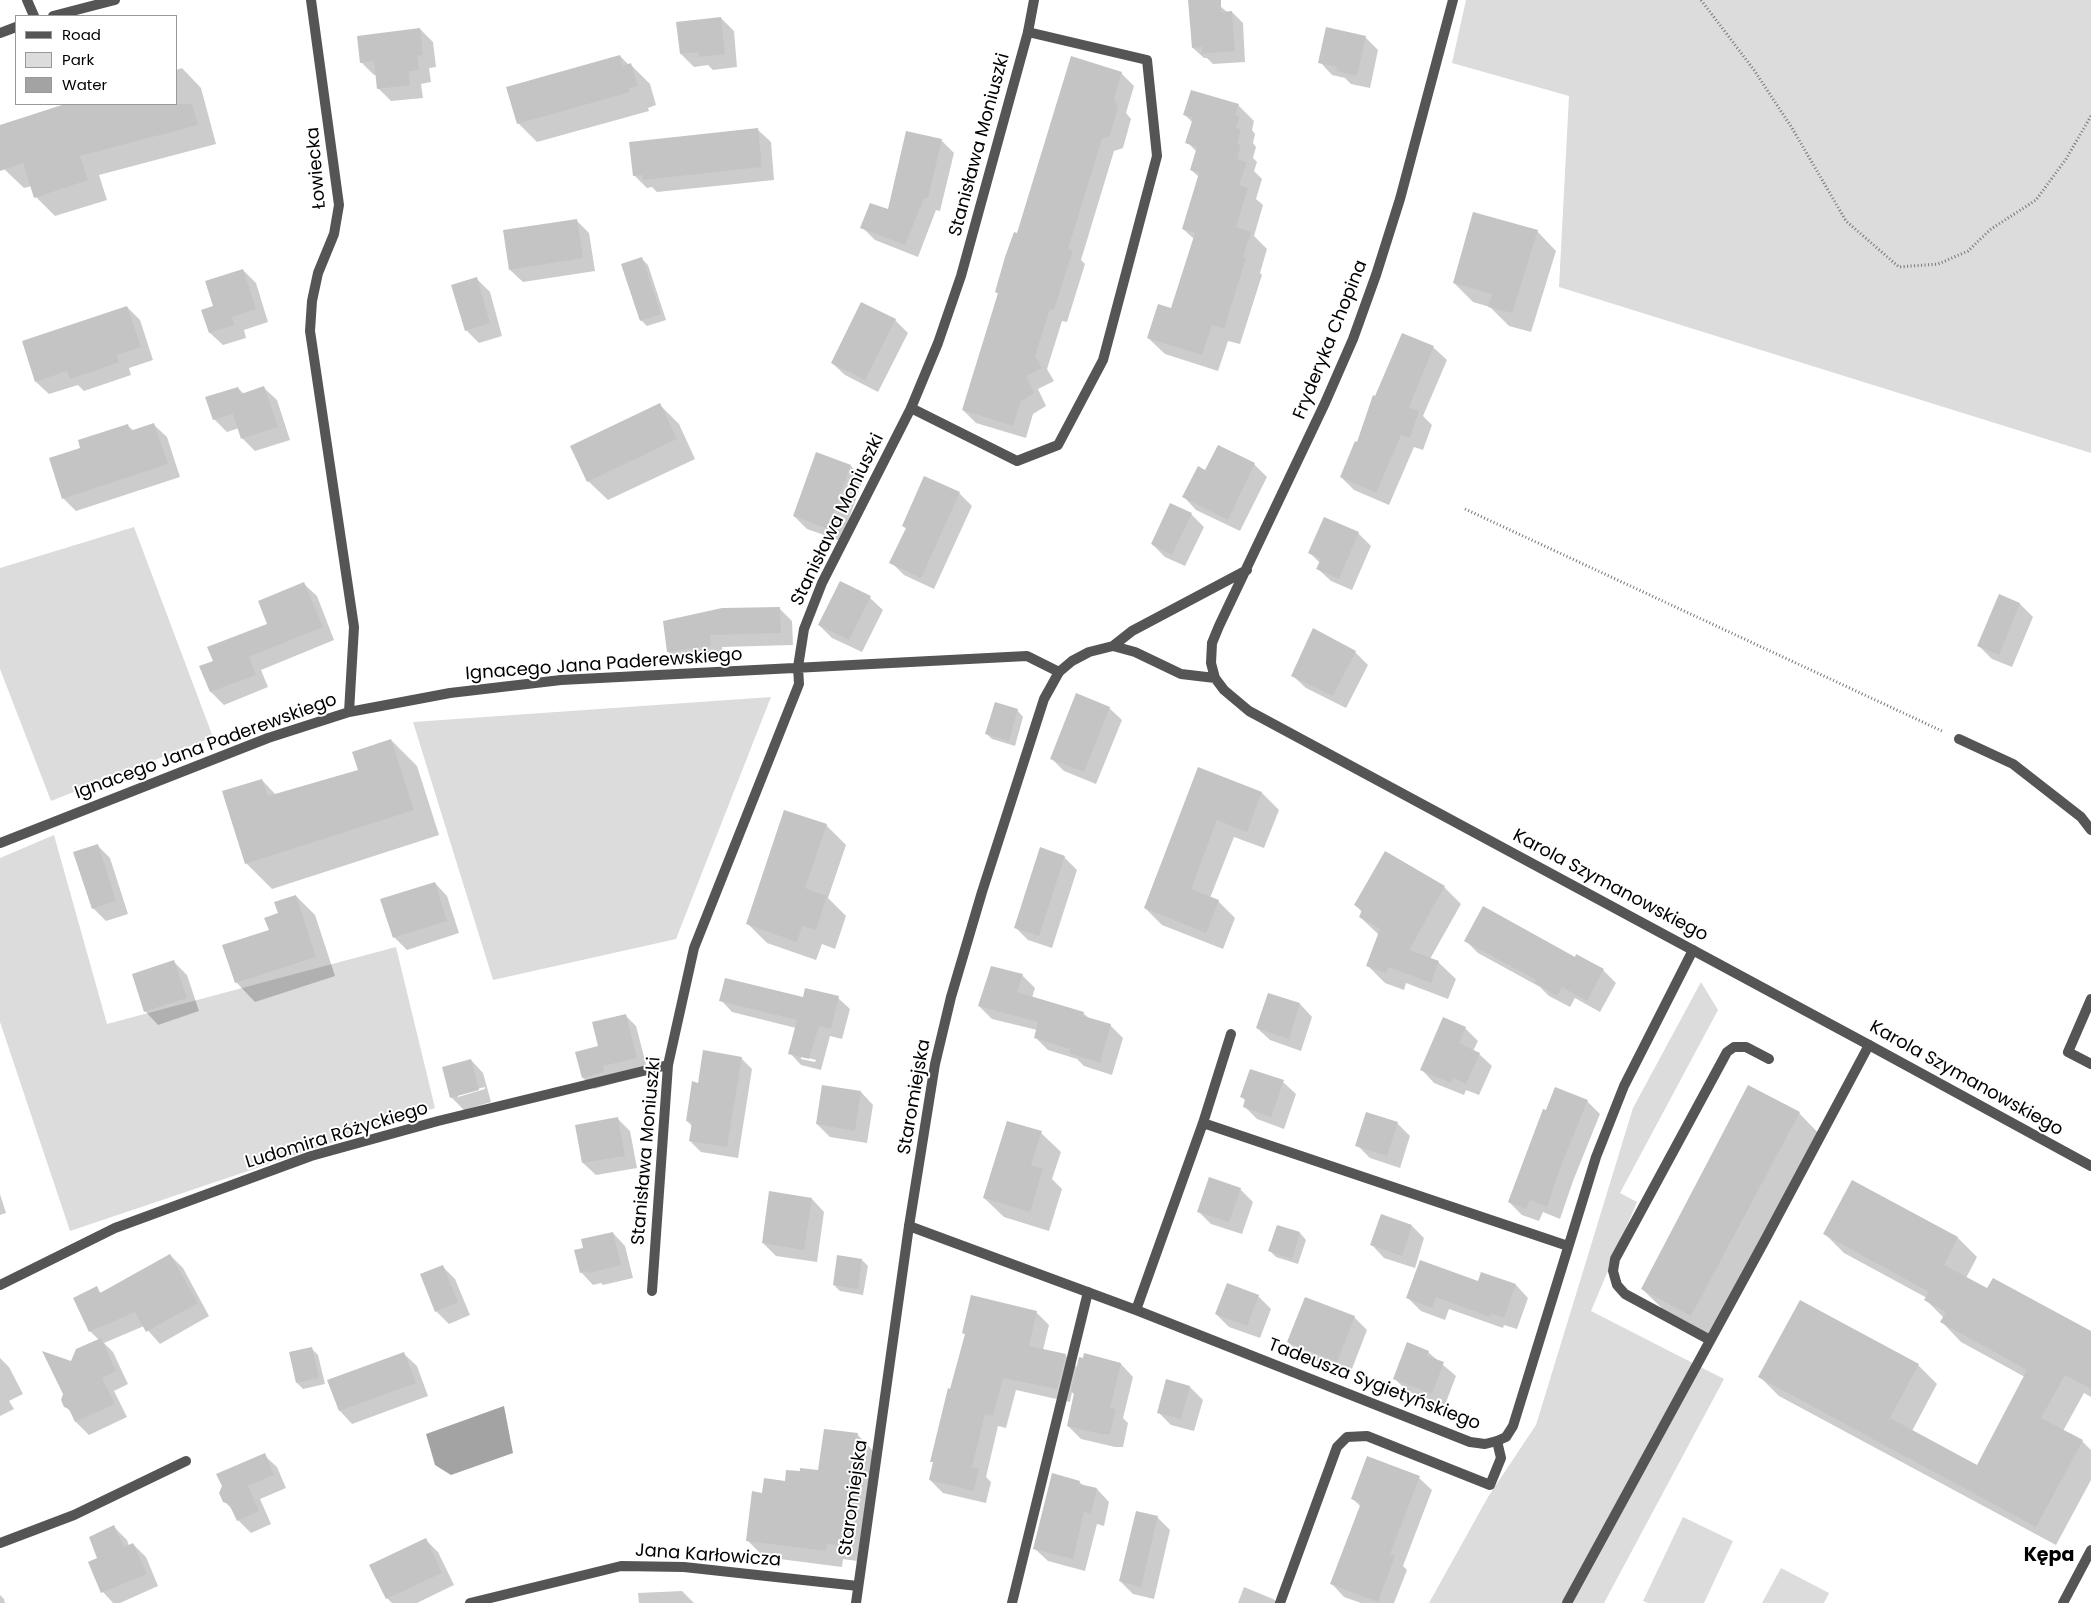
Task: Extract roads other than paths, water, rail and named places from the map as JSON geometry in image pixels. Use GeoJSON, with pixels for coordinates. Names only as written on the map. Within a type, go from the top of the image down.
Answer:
{"type":"FeatureCollection","features":[{"type":"Feature","properties":{"kind":"street"},"geometry":{"type":"LineString","coordinates":[[27,0],[34,15]]}},
{"type":"Feature","properties":{"kind":"street"},"geometry":{"type":"LineString","coordinates":[[57,15],[115,0]]}},
{"type":"Feature","properties":{"kind":"street","name":"Łowiecka"},"geometry":{"type":"LineString","coordinates":[[311,0],[339,205],[334,234],[318,273],[312,301],[310,330],[354,627],[349,712]]}},
{"type":"Feature","properties":{"kind":"street","name":"Stanisława Moniuszki"},"geometry":{"type":"LineString","coordinates":[[652,1291],[668,1065],[694,948],[799,684],[798,667],[804,629],[822,583],[911,408],[938,343],[960,276],[1028,32],[1034,0]]}},
{"type":"Feature","properties":{"kind":"street","name":"Fryderyka Chopina"},"geometry":{"type":"LineString","coordinates":[[1215,678],[1211,663],[1212,643],[1325,403],[1353,339],[1376,275],[1400,199],[1453,0]]}},
{"type":"Feature","properties":{"kind":"street"},"geometry":{"type":"LineString","coordinates":[[0,33],[15,27]]}},
{"type":"Feature","properties":{"kind":"street"},"geometry":{"type":"LineString","coordinates":[[911,408],[1017,461],[1058,445],[1103,360],[1157,156],[1147,60],[1028,32]]}},
{"type":"Feature","properties":{"kind":"street"},"geometry":{"type":"LineString","coordinates":[[1113,646],[1132,631],[1247,570]]}},
{"type":"Feature","properties":{"kind":"street"},"geometry":{"type":"LineString","coordinates":[[1113,646],[1135,652],[1181,674],[1215,678]]}},
{"type":"Feature","properties":{"kind":"street","name":"Staromiejska"},"geometry":{"type":"LineString","coordinates":[[856,1603],[909,1226],[935,1064],[951,997],[982,892],[1044,699],[1059,672],[1072,661],[1089,652],[1113,646]]}},
{"type":"Feature","properties":{"kind":"street","name":"Ignacego Jana Paderewskiego"},"geometry":{"type":"LineString","coordinates":[[0,843],[268,738],[349,712],[450,693],[561,680],[1026,656],[1059,672]]}},
{"type":"Feature","properties":{"kind":"street","name":"Karola Szymanowskiego"},"geometry":{"type":"LineString","coordinates":[[1215,678],[1224,690],[1249,712],[2091,1166]]}},
{"type":"Feature","properties":{"kind":"street"},"geometry":{"type":"LineString","coordinates":[[1959,739],[2013,764],[2081,817],[2091,830]]}},
{"type":"Feature","properties":{"kind":"street","name":"Tadeusza Sygietyńskiego"},"geometry":{"type":"LineString","coordinates":[[909,1226],[1136,1310],[1470,1442],[1485,1444],[1497,1442],[1506,1437],[1513,1426],[1596,1157],[1624,1086],[1693,950]]}},
{"type":"Feature","properties":{"kind":"street"},"geometry":{"type":"LineString","coordinates":[[2091,999],[2068,1052],[2091,1064]]}},
{"type":"Feature","properties":{"kind":"street"},"geometry":{"type":"LineString","coordinates":[[1136,1310],[1203,1123],[1231,1034]]}},
{"type":"Feature","properties":{"kind":"street"},"geometry":{"type":"LineString","coordinates":[[1567,1603],[1869,1045]]}},
{"type":"Feature","properties":{"kind":"street"},"geometry":{"type":"LineString","coordinates":[[1710,1340],[1625,1294],[1617,1286],[1613,1271],[1615,1259],[1727,1052],[1734,1047],[1746,1047],[1770,1059]]}},
{"type":"Feature","properties":{"kind":"street","name":"Ludomira Różyckiego"},"geometry":{"type":"LineString","coordinates":[[0,1285],[115,1228],[311,1156],[438,1121],[668,1065]]}},
{"type":"Feature","properties":{"kind":"street"},"geometry":{"type":"LineString","coordinates":[[1203,1123],[1568,1246]]}},
{"type":"Feature","properties":{"kind":"street"},"geometry":{"type":"LineString","coordinates":[[1012,1603],[1088,1292]]}},
{"type":"Feature","properties":{"kind":"street"},"geometry":{"type":"LineString","coordinates":[[1280,1603],[1337,1447],[1347,1437],[1367,1436],[1490,1484],[1501,1458],[1497,1442]]}},
{"type":"Feature","properties":{"kind":"street"},"geometry":{"type":"LineString","coordinates":[[0,1543],[74,1514],[186,1461]]}},
{"type":"Feature","properties":{"kind":"street"},"geometry":{"type":"LineString","coordinates":[[2063,1603],[2091,1550]]}},
{"type":"Feature","properties":{"kind":"street","name":"Jana Karłowicza"},"geometry":{"type":"LineString","coordinates":[[470,1603],[621,1566],[684,1567],[858,1586]]}},
{"type":"Feature","properties":{"kind":"water"},"geometry":{"type":"Polygon","coordinates":[[[504,1406],[513,1453],[451,1475],[435,1465],[426,1434],[504,1406]]]}},
{"type":"Feature","properties":{"kind":"district","name":"Kępa"},"geometry":{"type":"Point","coordinates":[2049,1556]}}]}
